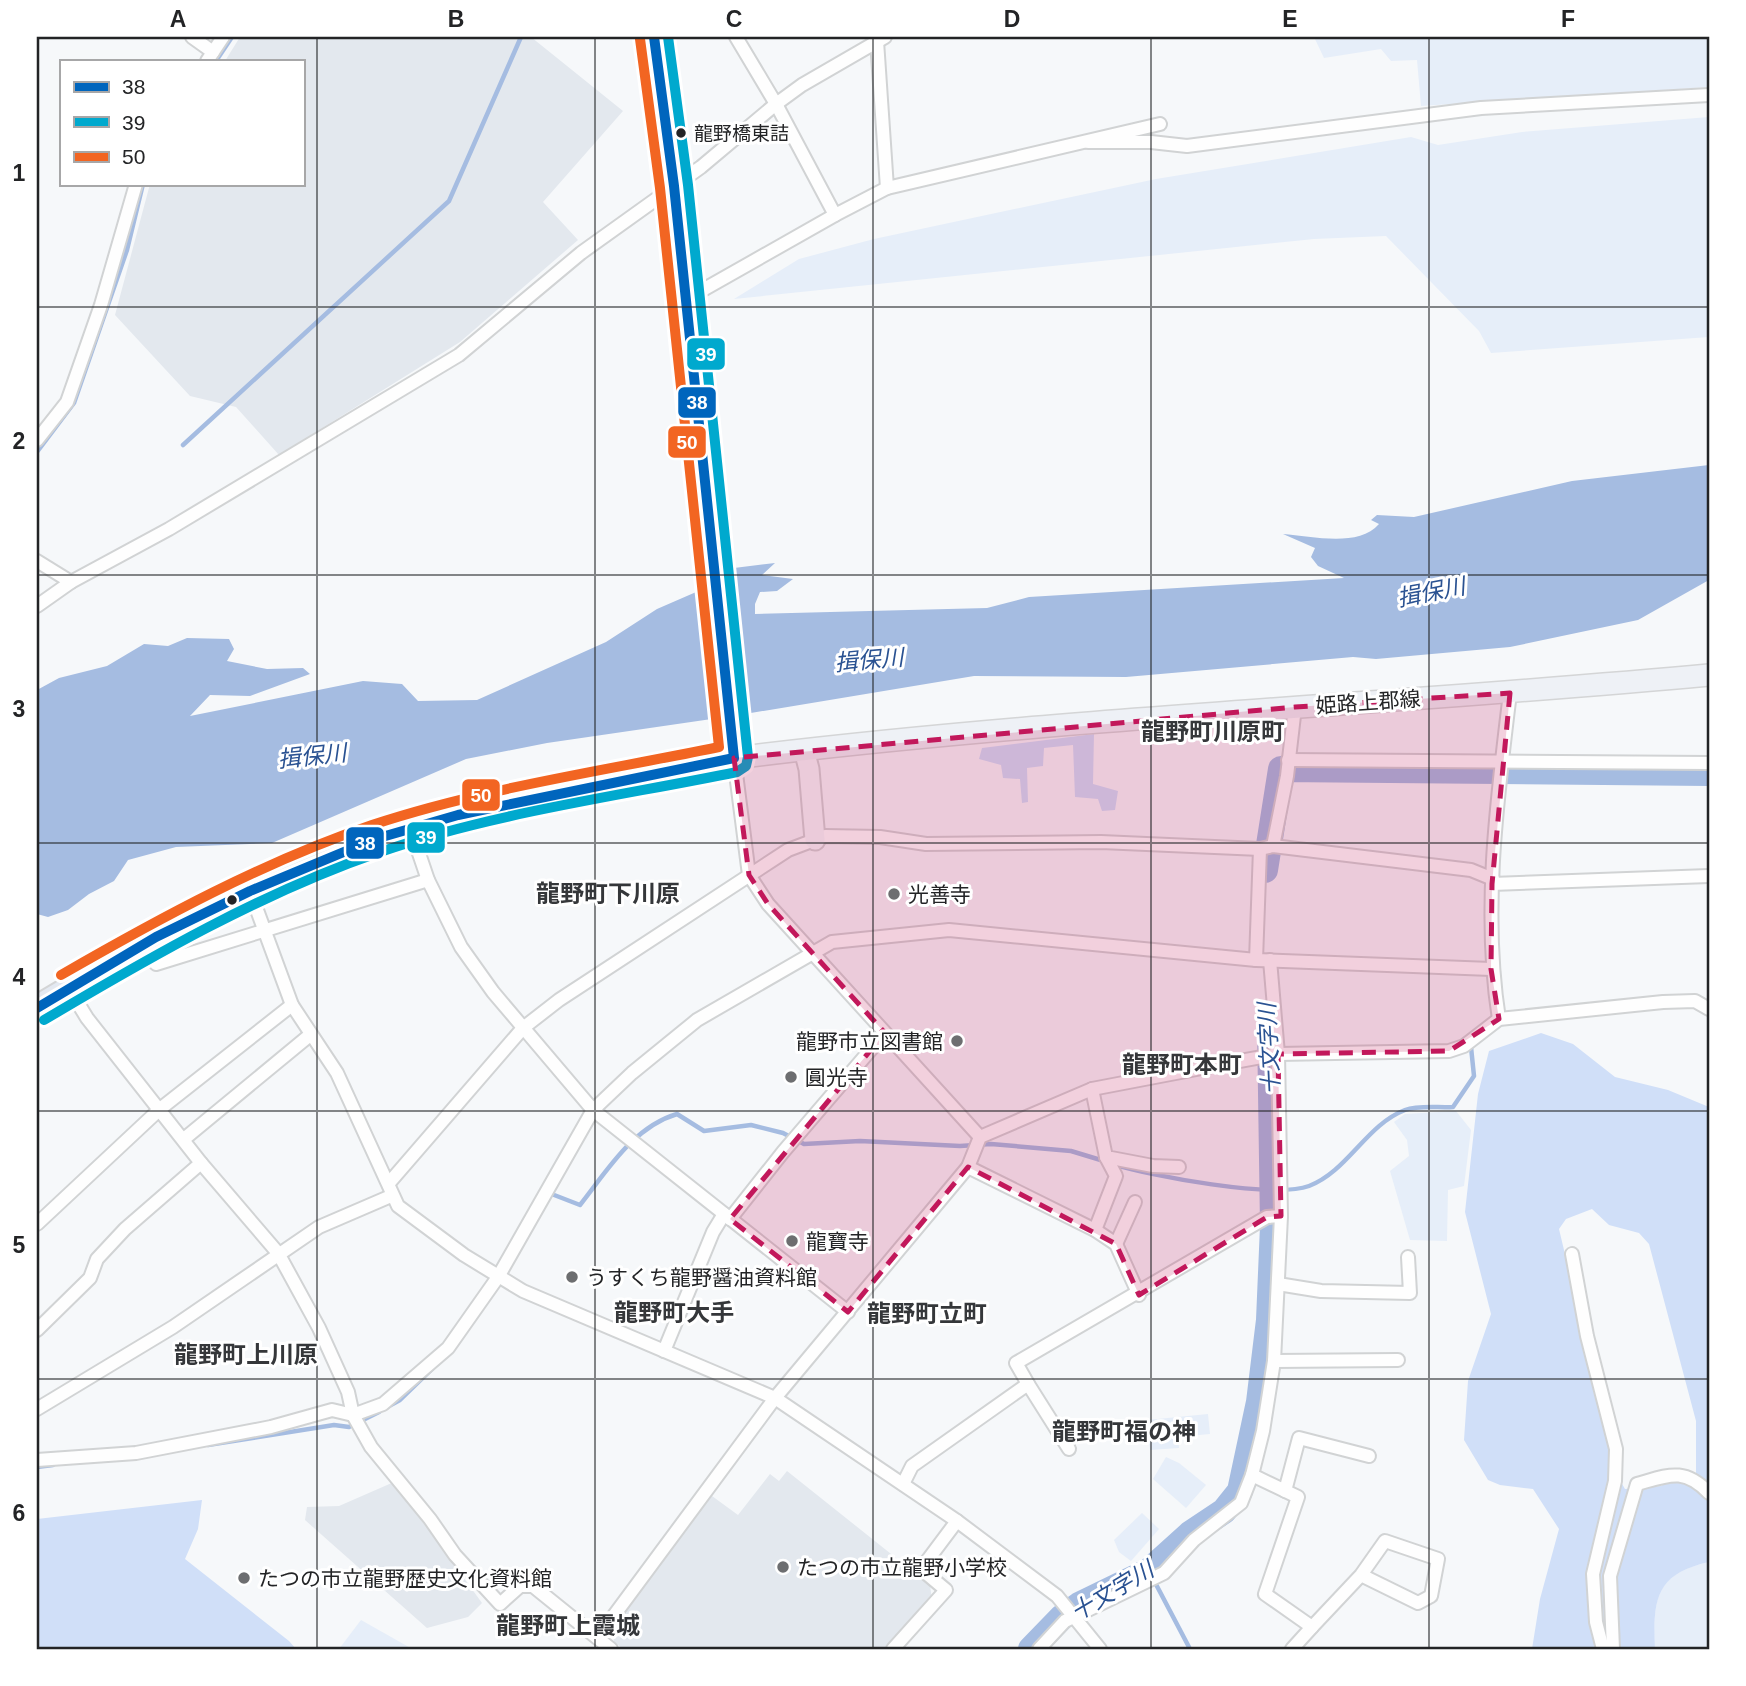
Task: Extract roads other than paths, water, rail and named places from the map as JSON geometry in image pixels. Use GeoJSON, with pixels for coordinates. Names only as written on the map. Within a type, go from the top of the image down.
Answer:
{"type":"FeatureCollection","features":[{"type":"Feature","properties":{"kind":"highway"},"geometry":{"type":"LineString","coordinates":[[37,1008],[68,987],[156,937],[329,856],[411,827],[734,758],[674,186],[654,37]]}},
{"type":"Feature","properties":{"kind":"main road","name":"姫路上郡線"},"geometry":{"type":"LineString","coordinates":[[734,758],[1295,706],[1510,693],[1709,675]]}},
{"type":"Feature","properties":{"kind":"street"},"geometry":{"type":"LineString","coordinates":[[192,37],[210,57],[223,37]]}},
{"type":"Feature","properties":{"kind":"street"},"geometry":{"type":"LineString","coordinates":[[736,37],[776,104],[835,215]]}},
{"type":"Feature","properties":{"kind":"street"},"geometry":{"type":"LineString","coordinates":[[37,606],[71,582],[169,529],[459,355],[581,253],[674,186],[776,104],[802,85],[881,39],[887,188]]}},
{"type":"Feature","properties":{"kind":"street"},"geometry":{"type":"LineString","coordinates":[[1087,142],[1151,142],[1187,146],[1481,108],[1709,95]]}},
{"type":"Feature","properties":{"kind":"street"},"geometry":{"type":"LineString","coordinates":[[685,303],[835,215],[887,188],[1160,124]]}},
{"type":"Feature","properties":{"kind":"street"},"geometry":{"type":"LineString","coordinates":[[37,440],[67,402],[101,305],[135,186]]}},
{"type":"Feature","properties":{"kind":"street"},"geometry":{"type":"LineString","coordinates":[[37,561],[71,582]]}},
{"type":"Feature","properties":{"kind":"street"},"geometry":{"type":"LineString","coordinates":[[1499,1019],[1491,969],[1492,881],[1510,693]]}},
{"type":"Feature","properties":{"kind":"street"},"geometry":{"type":"LineString","coordinates":[[1273,846],[1287,776],[1295,706]]}},
{"type":"Feature","properties":{"kind":"street"},"geometry":{"type":"LineString","coordinates":[[804,750],[810,769],[815,840]]}},
{"type":"Feature","properties":{"kind":"street"},"geometry":{"type":"LineString","coordinates":[[734,758],[749,875],[768,904],[810,952],[980,1137]]}},
{"type":"Feature","properties":{"kind":"street"},"geometry":{"type":"LineString","coordinates":[[1289,760],[1709,763]]}},
{"type":"Feature","properties":{"kind":"street"},"geometry":{"type":"LineString","coordinates":[[411,827],[428,880],[461,947],[523,1028],[593,1111],[848,1312]]}},
{"type":"Feature","properties":{"kind":"street"},"geometry":{"type":"LineString","coordinates":[[37,1409],[173,1326],[319,1227],[390,1189],[523,1028],[559,1000],[788,850],[825,836],[880,837],[926,844],[1101,842],[1260,849],[1273,846],[1471,870],[1492,881],[1709,876]]}},
{"type":"Feature","properties":{"kind":"street"},"geometry":{"type":"LineString","coordinates":[[1255,960],[1260,849]]}},
{"type":"Feature","properties":{"kind":"street"},"geometry":{"type":"LineString","coordinates":[[156,964],[428,880]]}},
{"type":"Feature","properties":{"kind":"street"},"geometry":{"type":"LineString","coordinates":[[250,891],[292,1005],[337,1073],[390,1189],[409,1214],[502,1279],[775,1398],[957,1521],[1072,1611],[1100,1649]]}},
{"type":"Feature","properties":{"kind":"street"},"geometry":{"type":"LineString","coordinates":[[37,1460],[136,1453],[271,1427],[332,1410],[354,1415],[383,1404],[448,1348],[502,1279],[593,1111],[632,1073],[697,1020],[810,952],[832,942],[949,930],[1255,960],[1491,969]]}},
{"type":"Feature","properties":{"kind":"street"},"geometry":{"type":"LineString","coordinates":[[1040,1649],[1072,1611],[1164,1573],[1194,1540],[1241,1503],[1252,1475],[1263,1431],[1274,1361],[1281,1216],[1278,1054],[1270,960]]}},
{"type":"Feature","properties":{"kind":"street"},"geometry":{"type":"LineString","coordinates":[[68,987],[87,1018],[201,1163],[278,1253],[319,1328],[348,1392],[354,1415],[371,1447],[493,1598],[500,1604],[520,1586],[533,1586],[611,1649]]}},
{"type":"Feature","properties":{"kind":"street"},"geometry":{"type":"LineString","coordinates":[[598,1637],[775,1398],[968,1167],[980,1137],[1092,1089],[1278,1054],[1449,1052],[1464,1046],[1499,1019],[1695,1001],[1709,1009]]}},
{"type":"Feature","properties":{"kind":"street"},"geometry":{"type":"LineString","coordinates":[[37,1224],[160,1109],[292,1005]]}},
{"type":"Feature","properties":{"kind":"street"},"geometry":{"type":"LineString","coordinates":[[664,1351],[708,1243],[727,1217],[885,1033]]}},
{"type":"Feature","properties":{"kind":"street"},"geometry":{"type":"LineString","coordinates":[[184,1139],[310,1035]]}},
{"type":"Feature","properties":{"kind":"street"},"geometry":{"type":"LineString","coordinates":[[1092,1089],[1106,1157],[1116,1176],[1095,1230]]}},
{"type":"Feature","properties":{"kind":"street"},"geometry":{"type":"LineString","coordinates":[[1106,1157],[1153,1166],[1178,1167]]}},
{"type":"Feature","properties":{"kind":"street"},"geometry":{"type":"LineString","coordinates":[[37,1330],[90,1278],[97,1259],[125,1230],[201,1163]]}},
{"type":"Feature","properties":{"kind":"street"},"geometry":{"type":"LineString","coordinates":[[968,1167],[1095,1230],[1116,1244],[1139,1295]]}},
{"type":"Feature","properties":{"kind":"street"},"geometry":{"type":"LineString","coordinates":[[1116,1244],[1135,1202]]}},
{"type":"Feature","properties":{"kind":"street"},"geometry":{"type":"LineString","coordinates":[[1069,1448],[1016,1363],[1139,1295],[1267,1217],[1281,1216]]}},
{"type":"Feature","properties":{"kind":"street"},"geometry":{"type":"LineString","coordinates":[[1572,1254],[1587,1336],[1616,1449],[1615,1481],[1593,1574],[1596,1622],[1603,1649]]}},
{"type":"Feature","properties":{"kind":"street"},"geometry":{"type":"LineString","coordinates":[[1278,1284],[1321,1291],[1410,1293],[1408,1256]]}},
{"type":"Feature","properties":{"kind":"street"},"geometry":{"type":"LineString","coordinates":[[1274,1361],[1398,1360]]}},
{"type":"Feature","properties":{"kind":"street"},"geometry":{"type":"LineString","coordinates":[[903,1484],[912,1466],[1028,1384]]}},
{"type":"Feature","properties":{"kind":"street"},"geometry":{"type":"LineString","coordinates":[[1285,1491],[1299,1438],[1369,1456]]}},
{"type":"Feature","properties":{"kind":"street"},"geometry":{"type":"LineString","coordinates":[[1613,1649],[1610,1576],[1637,1484],[1672,1474],[1695,1478],[1709,1493]]}},
{"type":"Feature","properties":{"kind":"street"},"geometry":{"type":"LineString","coordinates":[[1252,1475],[1298,1497],[1265,1594],[1312,1627]]}},
{"type":"Feature","properties":{"kind":"street"},"geometry":{"type":"LineString","coordinates":[[893,1649],[946,1590],[921,1569],[957,1521]]}},
{"type":"Feature","properties":{"kind":"street"},"geometry":{"type":"LineString","coordinates":[[1292,1649],[1361,1575],[1385,1541],[1438,1559],[1431,1596],[1418,1603],[1361,1575]]}},
{"type":"Feature","properties":{"kind":"water","name":"揖保川"},"geometry":{"type":"Polygon","coordinates":[[[1709,465],[1709,580],[1638,620],[1510,647],[1376,659],[1353,657],[1126,677],[974,676],[739,715],[547,743],[466,759],[272,843],[176,847],[128,860],[114,881],[89,894],[68,910],[48,917],[37,914],[37,690],[59,678],[107,666],[144,644],[168,646],[187,638],[229,639],[234,649],[227,661],[267,669],[303,668],[310,674],[250,696],[210,695],[190,716],[363,681],[402,684],[418,701],[477,700],[606,642],[657,609],[726,579],[726,569],[775,563],[762,575],[793,579],[777,591],[760,592],[755,604],[755,614],[987,608],[1029,597],[1344,578],[1318,566],[1311,557],[1315,548],[1283,534],[1347,538],[1370,531],[1379,524],[1371,520],[1377,515],[1414,517],[1572,481],[1709,465]]]}},
{"type":"Feature","properties":{"kind":"waterway"},"geometry":{"type":"LineString","coordinates":[[217,60],[232,37]]}},
{"type":"Feature","properties":{"kind":"waterway"},"geometry":{"type":"LineString","coordinates":[[183,445],[449,201],[521,37]]}},
{"type":"Feature","properties":{"kind":"waterway"},"geometry":{"type":"LineString","coordinates":[[37,452],[74,403],[127,250],[143,186]]}},
{"type":"Feature","properties":{"kind":"waterway","name":"十文字川"},"geometry":{"type":"LineString","coordinates":[[1265,870],[1281,769],[1709,773]]}},
{"type":"Feature","properties":{"kind":"waterway","name":"十文字川"},"geometry":{"type":"LineString","coordinates":[[1031,1649],[1062,1617],[1079,1605],[1149,1571],[1191,1533],[1224,1511],[1240,1491],[1259,1402],[1269,1320],[1273,1226],[1270,1026]]}},
{"type":"Feature","properties":{"kind":"waterway"},"geometry":{"type":"LineString","coordinates":[[1113,1164],[1182,1180],[1241,1188],[1269,1190],[1309,1186],[1335,1170],[1391,1117],[1411,1108],[1453,1107],[1474,1076],[1471,1047],[1474,1044]]}},
{"type":"Feature","properties":{"kind":"waterway"},"geometry":{"type":"LineString","coordinates":[[549,1193],[580,1205],[634,1140],[661,1120],[677,1114],[704,1131],[751,1125],[783,1133],[804,1144],[860,1141],[960,1146],[991,1144],[1071,1151],[1104,1161]]}},
{"type":"Feature","properties":{"kind":"waterway"},"geometry":{"type":"LineString","coordinates":[[389,1406],[400,1400],[433,1368]]}},
{"type":"Feature","properties":{"kind":"waterway"},"geometry":{"type":"LineString","coordinates":[[208,1445],[334,1425],[349,1427],[379,1412]]}},
{"type":"Feature","properties":{"kind":"waterway"},"geometry":{"type":"LineString","coordinates":[[37,1467],[53,1465]]}},
{"type":"Feature","properties":{"kind":"waterway"},"geometry":{"type":"LineString","coordinates":[[1149,1571],[1190,1649]]}},
{"type":"Feature","properties":{"kind":"place","name":"龍野橋東詰"},"geometry":{"type":"Point","coordinates":[681,133]}},
{"type":"Feature","properties":{"kind":"place","name":"光善寺"},"geometry":{"type":"Point","coordinates":[894,894]}},
{"type":"Feature","properties":{"kind":"place","name":"龍野市立図書館"},"geometry":{"type":"Point","coordinates":[957,1041]}},
{"type":"Feature","properties":{"kind":"place","name":"圓光寺"},"geometry":{"type":"Point","coordinates":[791,1077]}},
{"type":"Feature","properties":{"kind":"place","name":"龍寶寺"},"geometry":{"type":"Point","coordinates":[792,1241]}},
{"type":"Feature","properties":{"kind":"place","name":"うすくち龍野醤油資料館"},"geometry":{"type":"Point","coordinates":[572,1277]}},
{"type":"Feature","properties":{"kind":"place","name":"たつの市立龍野小学校"},"geometry":{"type":"Point","coordinates":[783,1567]}},
{"type":"Feature","properties":{"kind":"place","name":"たつの市立龍野歴史文化資料館"},"geometry":{"type":"Point","coordinates":[244,1578]}},
{"type":"Feature","properties":{"kind":"district","name":"龍野町川原町"},"geometry":{"type":"Point","coordinates":[1213,731]}},
{"type":"Feature","properties":{"kind":"district","name":"龍野町下川原"},"geometry":{"type":"Point","coordinates":[608,893]}},
{"type":"Feature","properties":{"kind":"district","name":"龍野町本町"},"geometry":{"type":"Point","coordinates":[1182,1064]}},
{"type":"Feature","properties":{"kind":"district","name":"龍野町大手"},"geometry":{"type":"Point","coordinates":[674,1312]}},
{"type":"Feature","properties":{"kind":"district","name":"龍野町立町"},"geometry":{"type":"Point","coordinates":[927,1313]}},
{"type":"Feature","properties":{"kind":"district","name":"龍野町上川原"},"geometry":{"type":"Point","coordinates":[246,1354]}},
{"type":"Feature","properties":{"kind":"district","name":"龍野町福の神"},"geometry":{"type":"Point","coordinates":[1124,1431]}},
{"type":"Feature","properties":{"kind":"district","name":"龍野町上霞城"},"geometry":{"type":"Point","coordinates":[568,1625]}}]}
